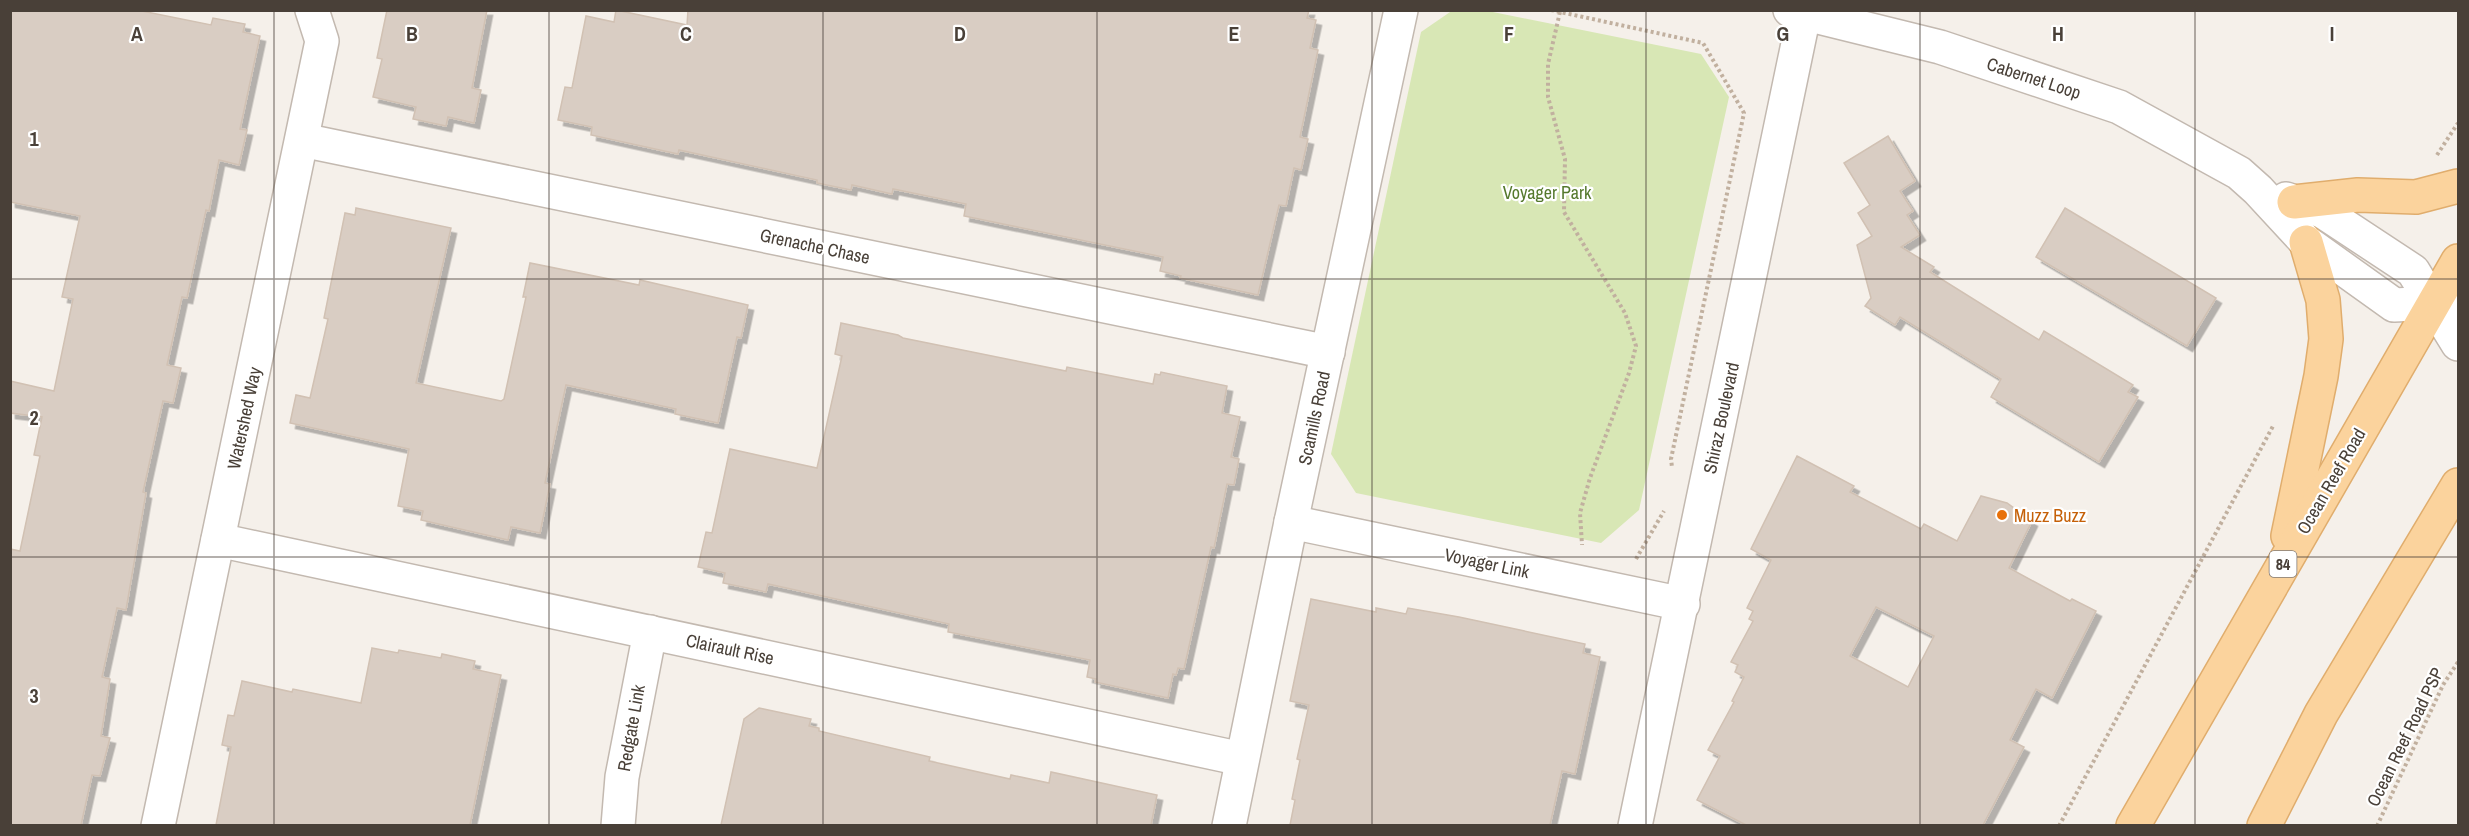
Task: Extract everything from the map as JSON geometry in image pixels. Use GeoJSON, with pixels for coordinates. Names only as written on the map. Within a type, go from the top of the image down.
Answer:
{"type":"FeatureCollection","features":[{"type":"Feature","properties":{"kind":"main road"},"geometry":{"type":"LineString","coordinates":[[2294,202],[2358,195],[2416,197],[2458,186]]}},
{"type":"Feature","properties":{"kind":"main road"},"geometry":{"type":"LineString","coordinates":[[2281,567],[2321,376],[2326,339],[2324,300],[2306,242]]}},
{"type":"Feature","properties":{"kind":"main road","name":"Ocean Reef Road"},"geometry":{"type":"LineString","coordinates":[[2133,825],[2281,567],[2446,303],[2458,261]]}},
{"type":"Feature","properties":{"kind":"main road"},"geometry":{"type":"LineString","coordinates":[[2264,825],[2322,714],[2458,484]]}},
{"type":"Feature","properties":{"kind":"street","name":"Watershed Way"},"geometry":{"type":"LineString","coordinates":[[158,825],[322,41],[312,10]]}},
{"type":"Feature","properties":{"kind":"street","name":"Scamills Road"},"geometry":{"type":"LineString","coordinates":[[1229,825],[1291,522],[1401,10]]}},
{"type":"Feature","properties":{"kind":"street","name":"Cabernet Loop"},"geometry":{"type":"LineString","coordinates":[[1800,11],[1940,47],[2120,107],[2239,173],[2306,242],[2394,305],[2446,303]]}},
{"type":"Feature","properties":{"kind":"street","name":"Shiraz Boulevard"},"geometry":{"type":"LineString","coordinates":[[1635,825],[1683,604],[1800,11]]}},
{"type":"Feature","properties":{"kind":"street","name":"Grenache Chase"},"geometry":{"type":"LineString","coordinates":[[302,140],[1328,352]]}},
{"type":"Feature","properties":{"kind":"street","name":"Cabernet Loop"},"geometry":{"type":"LineString","coordinates":[[2258,190],[2322,211],[2413,271],[2446,303],[2458,344]]}},
{"type":"Feature","properties":{"kind":"street","name":"Voyager Link"},"geometry":{"type":"LineString","coordinates":[[1291,522],[1683,604]]}},
{"type":"Feature","properties":{"kind":"street","name":"Clairault Rise"},"geometry":{"type":"LineString","coordinates":[[218,540],[1242,759]]}},
{"type":"Feature","properties":{"kind":"street","name":"Redgate Link"},"geometry":{"type":"LineString","coordinates":[[618,825],[622,777],[650,632]]}},
{"type":"Feature","properties":{"kind":"path"},"geometry":{"type":"LineString","coordinates":[[1551,10],[1703,43],[1744,113],[1671,459],[1672,471]]}},
{"type":"Feature","properties":{"kind":"path"},"geometry":{"type":"LineString","coordinates":[[1560,12],[1548,64],[1548,97],[1565,159],[1564,212],[1625,313],[1636,346],[1629,373],[1590,478],[1580,513],[1580,545],[1590,548]]}},
{"type":"Feature","properties":{"kind":"path"},"geometry":{"type":"LineString","coordinates":[[2416,197],[2419,183],[2458,123]]}},
{"type":"Feature","properties":{"kind":"path"},"geometry":{"type":"LineString","coordinates":[[2059,825],[2279,416]]}},
{"type":"Feature","properties":{"kind":"path"},"geometry":{"type":"LineString","coordinates":[[1634,561],[1658,519],[1671,502]]}},
{"type":"Feature","properties":{"kind":"path","name":"Ocean Reef Road PSP"},"geometry":{"type":"LineString","coordinates":[[2377,825],[2444,685],[2458,662]]}},
{"type":"Feature","properties":{"kind":"green space","name":"Voyager Park"},"geometry":{"type":"Polygon","coordinates":[[[1453,10],[1488,11],[1701,54],[1729,97],[1639,510],[1601,543],[1356,493],[1331,454],[1421,32],[1453,10]]]}},
{"type":"Feature","properties":{"kind":"building"},"geometry":{"type":"Polygon","coordinates":[[[10,10],[137,10],[211,25],[213,18],[245,24],[243,32],[260,36],[240,129],[247,130],[239,165],[219,160],[187,298],[182,297],[167,365],[181,368],[173,403],[163,401],[143,492],[146,493],[126,610],[117,608],[102,677],[110,679],[101,736],[110,738],[100,776],[92,775],[81,825],[10,825],[10,549],[20,551],[40,456],[34,455],[42,417],[10,413],[10,381],[54,391],[73,299],[62,297],[80,216],[10,202],[10,10]]]}},
{"type":"Feature","properties":{"kind":"building"},"geometry":{"type":"Polygon","coordinates":[[[387,10],[487,10],[472,88],[481,90],[474,123],[448,117],[446,126],[413,119],[416,107],[373,97],[382,59],[377,58],[387,10]]]}},
{"type":"Feature","properties":{"kind":"building"},"geometry":{"type":"Polygon","coordinates":[[[616,10],[687,25],[688,10],[1309,10],[1307,18],[1316,20],[1310,48],[1318,50],[1300,137],[1308,139],[1301,170],[1294,168],[1286,206],[1279,205],[1258,295],[1180,278],[1181,276],[1160,271],[1163,257],[964,216],[966,204],[893,189],[892,194],[852,185],[851,190],[817,183],[817,180],[679,150],[678,154],[591,135],[592,127],[558,120],[565,87],[572,88],[586,16],[614,22],[616,10]]]}},
{"type":"Feature","properties":{"kind":"building"},"geometry":{"type":"Polygon","coordinates":[[[1888,136],[1915,181],[1900,191],[1913,211],[1907,215],[1920,235],[1901,247],[1934,267],[1930,272],[2039,340],[2044,331],[2133,385],[2128,392],[2138,397],[2099,462],[1991,397],[2001,379],[1900,317],[1895,325],[1865,306],[1871,298],[1857,245],[1872,236],[1858,213],[1870,205],[1844,163],[1888,136]]]}},
{"type":"Feature","properties":{"kind":"building"},"geometry":{"type":"Polygon","coordinates":[[[356,208],[451,228],[416,383],[501,401],[504,399],[526,297],[523,297],[530,263],[639,285],[640,280],[748,305],[741,338],[737,337],[718,423],[675,414],[676,409],[566,385],[545,483],[550,484],[540,533],[511,527],[508,540],[421,520],[423,511],[398,506],[409,449],[290,423],[296,395],[310,398],[328,319],[324,318],[345,213],[355,215],[356,208]]]}},
{"type":"Feature","properties":{"kind":"building"},"geometry":{"type":"Polygon","coordinates":[[[2065,208],[2216,298],[2187,346],[2036,257],[2065,208]]]}},
{"type":"Feature","properties":{"kind":"building"},"geometry":{"type":"Polygon","coordinates":[[[841,323],[1066,371],[1067,367],[1153,384],[1155,374],[1160,375],[1161,372],[1227,386],[1222,413],[1240,417],[1231,457],[1239,459],[1234,485],[1227,484],[1214,548],[1211,547],[1184,669],[1178,668],[1176,675],[1173,674],[1168,698],[1095,682],[1096,679],[1087,677],[1090,660],[948,632],[949,624],[768,584],[766,592],[723,583],[725,573],[698,567],[706,532],[712,533],[730,449],[817,468],[842,356],[835,354],[841,323]]]}},
{"type":"Feature","properties":{"kind":"building"},"geometry":{"type":"Polygon","coordinates":[[[1797,456],[1854,486],[1850,492],[1921,529],[1924,524],[1957,541],[1981,496],[2007,503],[2032,521],[2009,568],[2070,601],[2072,599],[2096,611],[2052,698],[2036,689],[2010,740],[2024,747],[1983,825],[1746,825],[1697,800],[1720,756],[1708,750],[1734,702],[1732,701],[1744,677],[1735,672],[1738,665],[1731,662],[1753,621],[1749,619],[1753,611],[1747,608],[1771,560],[1751,549],[1797,456]],[[1876,607],[1850,656],[1908,687],[1934,636],[1876,607]]]}},
{"type":"Feature","properties":{"kind":"building"},"geometry":{"type":"Polygon","coordinates":[[[1311,599],[1376,612],[1376,608],[1406,614],[1408,608],[1459,617],[1585,644],[1583,653],[1600,657],[1575,774],[1562,771],[1550,825],[1290,825],[1295,800],[1292,799],[1300,760],[1297,759],[1309,705],[1290,701],[1311,599]]]}},
{"type":"Feature","properties":{"kind":"building"},"geometry":{"type":"Polygon","coordinates":[[[372,648],[398,653],[399,650],[441,658],[442,654],[475,661],[473,669],[501,675],[470,825],[216,825],[231,747],[222,745],[228,715],[234,716],[242,681],[361,703],[372,648]]]}},
{"type":"Feature","properties":{"kind":"building"},"geometry":{"type":"Polygon","coordinates":[[[759,708],[811,719],[809,726],[819,728],[819,731],[930,757],[929,761],[1010,779],[1011,775],[1049,783],[1051,772],[1157,795],[1151,825],[721,825],[744,719],[759,708]]]}},
{"type":"Feature","properties":{"kind":"place","name":"Muzz Buzz"},"geometry":{"type":"Point","coordinates":[2002,515]}}]}
